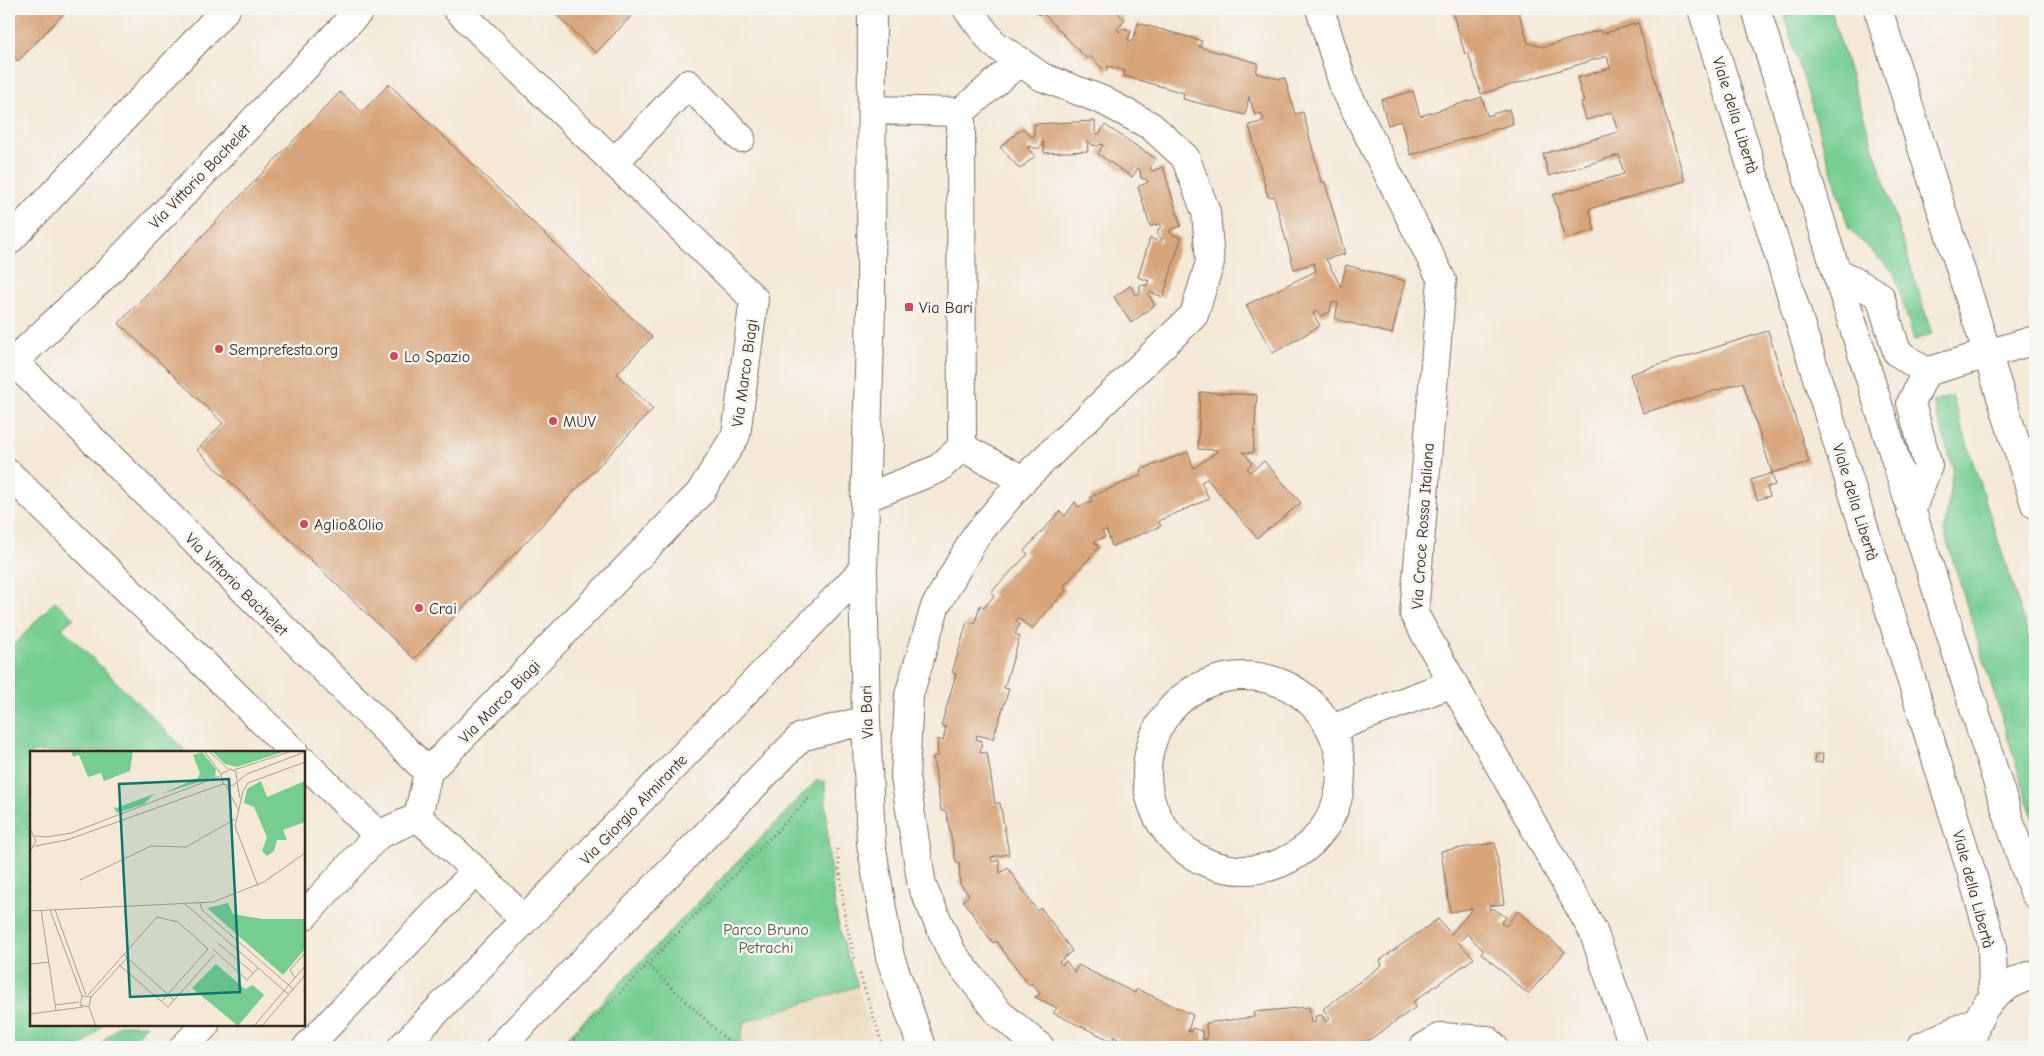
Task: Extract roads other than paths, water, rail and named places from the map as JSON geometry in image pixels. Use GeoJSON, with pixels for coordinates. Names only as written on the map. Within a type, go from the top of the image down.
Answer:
{"type":"FeatureCollection","features":[{"type":"Feature","properties":{"kind":"street"},"geometry":{"type":"LineString","coordinates":[[9,241],[226,9]]}},
{"type":"Feature","properties":{"kind":"street","name":"Via Vittorio Bachelet"},"geometry":{"type":"LineString","coordinates":[[361,9],[105,275],[10,362],[428,772]]}},
{"type":"Feature","properties":{"kind":"street","name":"Via Marco Biagi"},"geometry":{"type":"LineString","coordinates":[[428,772],[700,493],[736,435],[754,299],[457,9]]}},
{"type":"Feature","properties":{"kind":"street","name":"Via Bari"},"geometry":{"type":"LineString","coordinates":[[872,9],[871,306],[863,570],[871,843],[890,957],[922,1047]]}},
{"type":"Feature","properties":{"kind":"street"},"geometry":{"type":"LineString","coordinates":[[967,9],[993,43],[1042,77],[1102,100],[1151,126],[1185,157],[1206,212],[1210,262],[1194,315],[1023,480],[974,537],[935,606],[909,695],[905,777],[922,886],[952,953],[999,1013],[1040,1047]]}},
{"type":"Feature","properties":{"kind":"street","name":"Via Croce Rossa Italiana"},"geometry":{"type":"LineString","coordinates":[[1320,9],[1344,87],[1442,280],[1414,614],[1593,932],[1634,1047]]}},
{"type":"Feature","properties":{"kind":"street","name":"Viale della Libertà"},"geometry":{"type":"LineString","coordinates":[[1702,9],[1977,892],[1992,944],[1993,998]]}},
{"type":"Feature","properties":{"kind":"street"},"geometry":{"type":"LineString","coordinates":[[1756,9],[1911,511],[2021,857],[2035,894]]}},
{"type":"Feature","properties":{"kind":"street"},"geometry":{"type":"LineString","coordinates":[[1878,9],[2035,504]]}},
{"type":"Feature","properties":{"kind":"street"},"geometry":{"type":"LineString","coordinates":[[872,110],[961,112],[1020,61]]}},
{"type":"Feature","properties":{"kind":"street"},"geometry":{"type":"LineString","coordinates":[[614,163],[688,84],[741,138]]}},
{"type":"Feature","properties":{"kind":"street"},"geometry":{"type":"LineString","coordinates":[[865,498],[938,470],[962,447],[961,112]]}},
{"type":"Feature","properties":{"kind":"street"},"geometry":{"type":"LineString","coordinates":[[1836,271],[1880,296],[1897,352],[1926,372]]}},
{"type":"Feature","properties":{"kind":"street"},"geometry":{"type":"LineString","coordinates":[[1911,511],[1928,466],[1911,403],[1926,372],[2035,340]]}},
{"type":"Feature","properties":{"kind":"street"},"geometry":{"type":"LineString","coordinates":[[962,447],[1023,480]]}},
{"type":"Feature","properties":{"kind":"street"},"geometry":{"type":"LineString","coordinates":[[9,474],[293,751]]}},
{"type":"Feature","properties":{"kind":"street","name":"Via Giorgio Almirante"},"geometry":{"type":"LineString","coordinates":[[402,1047],[863,570]]}},
{"type":"Feature","properties":{"kind":"street"},"geometry":{"type":"LineString","coordinates":[[1227,676],[1258,676],[1288,686],[1313,704],[1331,729],[1340,761],[1339,794],[1326,825],[1304,850],[1275,866],[1242,871],[1209,864],[1181,848],[1160,822],[1148,791],[1148,760],[1156,730],[1174,705],[1199,687],[1227,676]]}},
{"type":"Feature","properties":{"kind":"street"},"geometry":{"type":"LineString","coordinates":[[1331,729],[1453,682]]}},
{"type":"Feature","properties":{"kind":"street"},"geometry":{"type":"LineString","coordinates":[[500,1047],[801,737],[866,720]]}},
{"type":"Feature","properties":{"kind":"street"},"geometry":{"type":"LineString","coordinates":[[305,763],[378,835]]}},
{"type":"Feature","properties":{"kind":"street"},"geometry":{"type":"LineString","coordinates":[[418,817],[428,772]]}},
{"type":"Feature","properties":{"kind":"street"},"geometry":{"type":"LineString","coordinates":[[305,915],[378,835],[418,817]]}},
{"type":"Feature","properties":{"kind":"street"},"geometry":{"type":"LineString","coordinates":[[418,817],[476,871],[524,920]]}},
{"type":"Feature","properties":{"kind":"street"},"geometry":{"type":"LineString","coordinates":[[307,1047],[476,871]]}},
{"type":"Feature","properties":{"kind":"street"},"geometry":{"type":"LineString","coordinates":[[1970,1047],[1978,1020],[1993,998],[2017,980],[2035,974]]}},
{"type":"Feature","properties":{"kind":"street"},"geometry":{"type":"LineString","coordinates":[[1920,1047],[1978,1020]]}},
{"type":"Feature","properties":{"kind":"street"},"geometry":{"type":"LineString","coordinates":[[184,1047],[203,1026]]}},
{"type":"Feature","properties":{"kind":"street"},"geometry":{"type":"LineString","coordinates":[[1424,1047],[1441,1037],[1487,1040],[1494,1047]]}},
{"type":"Feature","properties":{"kind":"place","name":"Via Bari"},"geometry":{"type":"Point","coordinates":[909,307]}},
{"type":"Feature","properties":{"kind":"place","name":"Semprefesta.org"},"geometry":{"type":"Point","coordinates":[219,349]}},
{"type":"Feature","properties":{"kind":"place","name":"Lo Spazio"},"geometry":{"type":"Point","coordinates":[394,356]}},
{"type":"Feature","properties":{"kind":"place","name":"MUV"},"geometry":{"type":"Point","coordinates":[553,421]}},
{"type":"Feature","properties":{"kind":"place","name":"Aglio&Olio"},"geometry":{"type":"Point","coordinates":[304,524]}},
{"type":"Feature","properties":{"kind":"place","name":"Crai"},"geometry":{"type":"Point","coordinates":[419,608]}},
{"type":"Feature","properties":{"kind":"park label","name":"Parco Bruno Petrachi"},"geometry":{"type":"Point","coordinates":[766,938]}}]}
